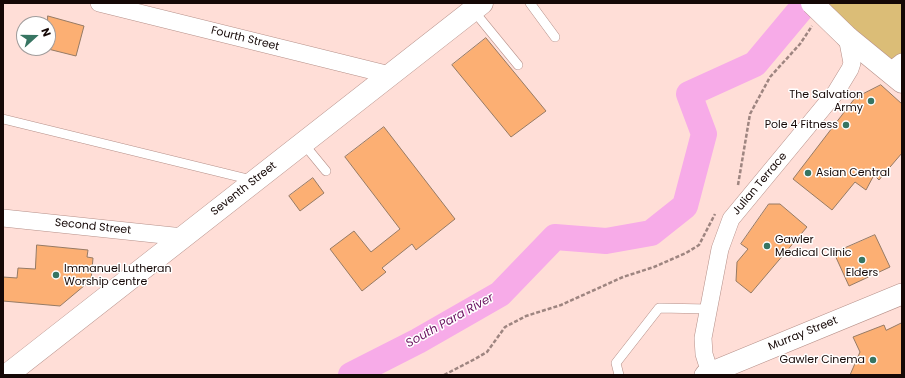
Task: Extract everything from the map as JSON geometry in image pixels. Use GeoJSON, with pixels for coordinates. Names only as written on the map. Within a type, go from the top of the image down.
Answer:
{"type":"FeatureCollection","features":[{"type":"Feature","properties":{"kind":"main road","name":"Seventh Street"},"geometry":{"type":"LineString","coordinates":[[7,375],[478,6]]}},
{"type":"Feature","properties":{"kind":"main road"},"geometry":{"type":"LineString","coordinates":[[813,13],[898,72]]}},
{"type":"Feature","properties":{"kind":"street","name":"Fourth Street"},"geometry":{"type":"LineString","coordinates":[[99,3],[390,75]]}},
{"type":"Feature","properties":{"kind":"street","name":"Julian Terrace"},"geometry":{"type":"LineString","coordinates":[[707,374],[703,338],[720,249],[731,219],[836,92],[852,63],[847,37]]}},
{"type":"Feature","properties":{"kind":"street","name":"Second Street"},"geometry":{"type":"LineString","coordinates":[[3,218],[183,237]]}},
{"type":"Feature","properties":{"kind":"street","name":"Murray Street"},"geometry":{"type":"LineString","coordinates":[[707,374],[902,294]]}},
{"type":"Feature","properties":{"kind":"lane"},"geometry":{"type":"LineString","coordinates":[[530,3],[555,37]]}},
{"type":"Feature","properties":{"kind":"lane"},"geometry":{"type":"LineString","coordinates":[[478,6],[518,65]]}},
{"type":"Feature","properties":{"kind":"lane"},"geometry":{"type":"LineString","coordinates":[[3,119],[255,181]]}},
{"type":"Feature","properties":{"kind":"lane"},"geometry":{"type":"LineString","coordinates":[[303,143],[326,171]]}},
{"type":"Feature","properties":{"kind":"lane"},"geometry":{"type":"LineString","coordinates":[[619,375],[616,363],[658,308],[708,308]]}},
{"type":"Feature","properties":{"kind":"path"},"geometry":{"type":"LineString","coordinates":[[738,187],[750,114],[770,77],[800,44],[813,13]]}},
{"type":"Feature","properties":{"kind":"path"},"geometry":{"type":"LineString","coordinates":[[444,375],[475,360],[486,352],[505,327],[526,316],[561,305],[624,277],[654,267],[686,253],[699,244],[717,211]]}},
{"type":"Feature","properties":{"kind":"shaded area"},"geometry":{"type":"Polygon","coordinates":[[[812,3],[902,3],[902,62],[889,72],[812,3]]]}},
{"type":"Feature","properties":{"kind":"building"},"geometry":{"type":"Polygon","coordinates":[[[56,18],[84,26],[76,56],[56,51],[56,18]]]}},
{"type":"Feature","properties":{"kind":"building"},"geometry":{"type":"Polygon","coordinates":[[[486,38],[546,111],[511,137],[452,65],[486,38]]]}},
{"type":"Feature","properties":{"kind":"building"},"geometry":{"type":"Polygon","coordinates":[[[881,85],[902,104],[902,153],[879,180],[874,175],[866,190],[855,182],[832,210],[793,179],[855,98],[881,85]]]}},
{"type":"Feature","properties":{"kind":"building"},"geometry":{"type":"Polygon","coordinates":[[[384,127],[455,219],[416,250],[412,244],[382,268],[386,272],[362,291],[330,249],[354,231],[371,252],[400,229],[345,157],[384,127]]]}},
{"type":"Feature","properties":{"kind":"building"},"geometry":{"type":"Polygon","coordinates":[[[313,178],[324,193],[300,211],[289,196],[313,178]]]}},
{"type":"Feature","properties":{"kind":"building","name":"Gawler Medical Clinic"},"geometry":{"type":"Polygon","coordinates":[[[769,204],[780,204],[807,227],[751,293],[736,281],[737,262],[748,249],[741,244],[769,204]]]}},
{"type":"Feature","properties":{"kind":"building","name":"Elders"},"geometry":{"type":"Polygon","coordinates":[[[875,235],[890,267],[849,286],[834,253],[875,235]]]}},
{"type":"Feature","properties":{"kind":"building","name":"Immanuel Lutheran Worship centre"},"geometry":{"type":"Polygon","coordinates":[[[37,245],[88,250],[87,257],[93,258],[91,280],[60,306],[3,301],[3,277],[17,278],[18,268],[35,269],[37,245]]]}},
{"type":"Feature","properties":{"kind":"building"},"geometry":{"type":"Polygon","coordinates":[[[902,323],[902,375],[850,375],[860,352],[853,337],[884,325],[886,330],[902,323]]]}},
{"type":"Feature","properties":{"kind":"waterway","name":"South Para River"},"geometry":{"type":"LineString","coordinates":[[351,375],[418,341],[500,294],[555,237],[606,241],[651,233],[685,206],[704,134],[689,94],[755,64],[806,3]]}},
{"type":"Feature","properties":{"kind":"place","name":"The Salvation Army"},"geometry":{"type":"Point","coordinates":[871,101]}},
{"type":"Feature","properties":{"kind":"place","name":"Pole 4 Fitness"},"geometry":{"type":"Point","coordinates":[846,125]}},
{"type":"Feature","properties":{"kind":"place","name":"Asian Central"},"geometry":{"type":"Point","coordinates":[808,173]}},
{"type":"Feature","properties":{"kind":"place","name":"Gawler Medical Clinic"},"geometry":{"type":"Point","coordinates":[767,246]}},
{"type":"Feature","properties":{"kind":"place","name":"Elders"},"geometry":{"type":"Point","coordinates":[862,260]}},
{"type":"Feature","properties":{"kind":"place","name":"Immanuel Lutheran Worship centre"},"geometry":{"type":"Point","coordinates":[56,275]}},
{"type":"Feature","properties":{"kind":"place","name":"Gawler Cinema"},"geometry":{"type":"Point","coordinates":[873,360]}}]}
